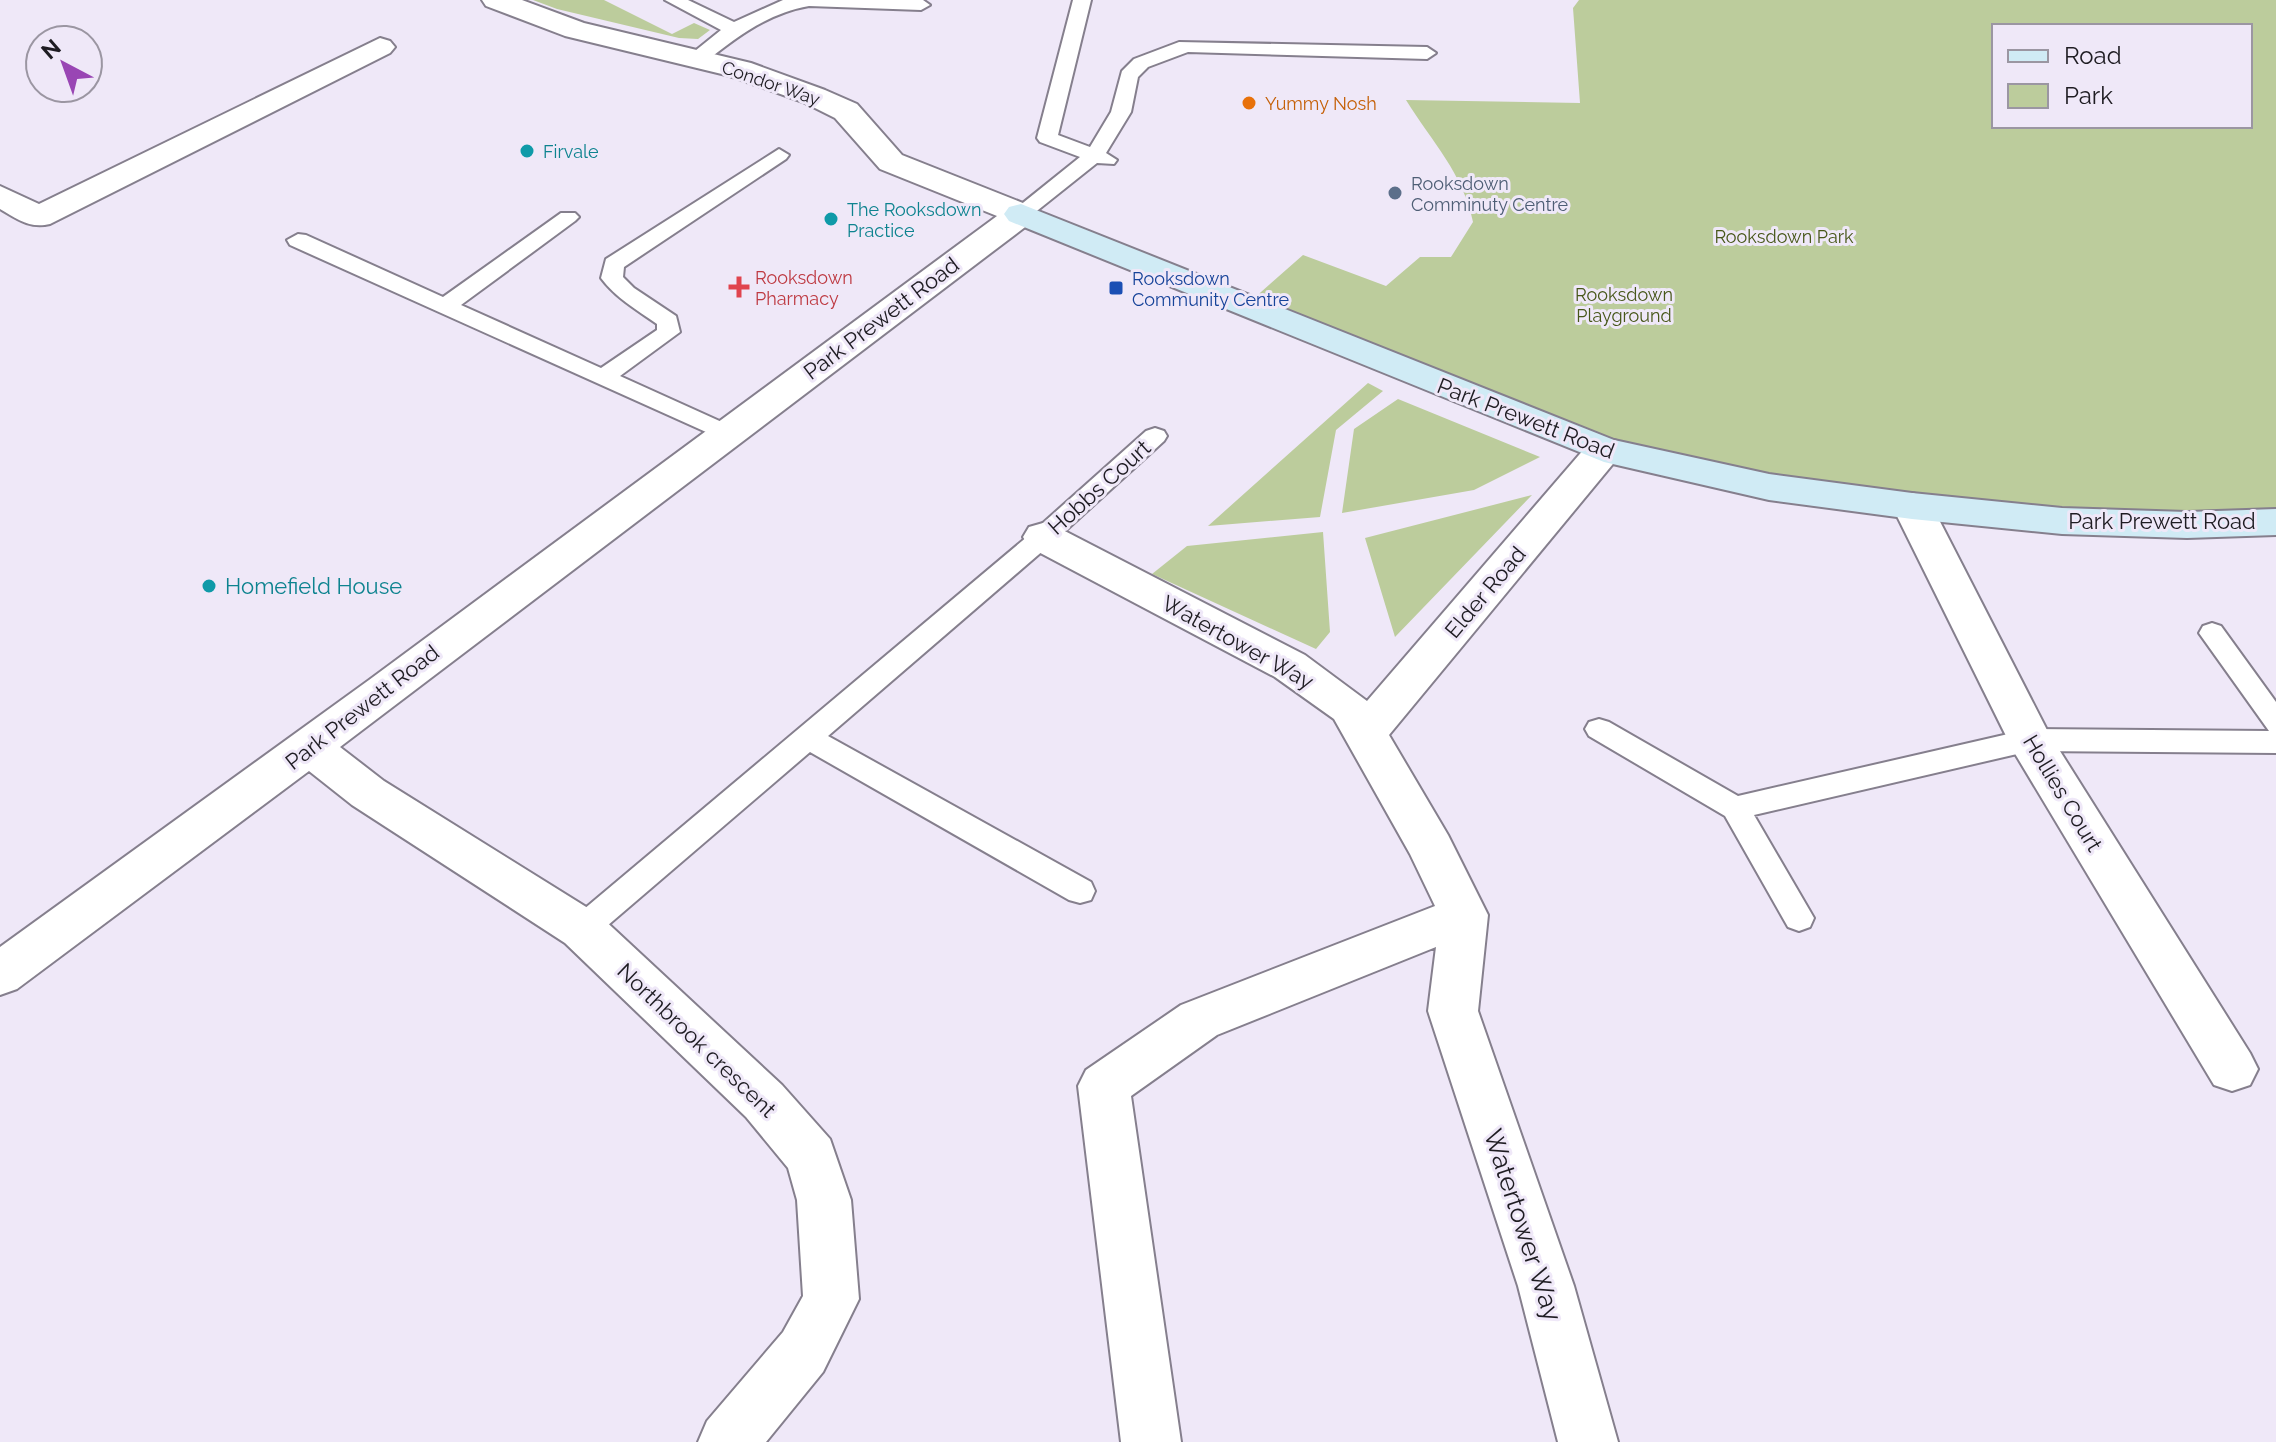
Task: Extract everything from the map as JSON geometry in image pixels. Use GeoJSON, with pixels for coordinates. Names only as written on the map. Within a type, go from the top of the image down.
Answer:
{"type":"FeatureCollection","features":[{"type":"Feature","properties":{"kind":"street","name":"Condor Way"},"geometry":{"type":"LineString","coordinates":[[496,0],[575,30],[740,69],[814,96],[846,111],[891,162],[1021,214]]}},
{"type":"Feature","properties":{"kind":"street"},"geometry":{"type":"LineString","coordinates":[[0,196],[38,217],[380,47]]}},
{"type":"Feature","properties":{"kind":"street","name":"Park Prewett Road"},"geometry":{"type":"LineString","coordinates":[[0,974],[311,749],[413,667],[1021,214],[1604,450],[1769,487],[1912,506],[2062,521],[2187,525],[2276,522]]}},
{"type":"Feature","properties":{"kind":"street","name":"Elder Road"},"geometry":{"type":"LineString","coordinates":[[1365,733],[1604,450]]}},
{"type":"Feature","properties":{"kind":"street","name":"Hollies Court"},"geometry":{"type":"LineString","coordinates":[[1912,506],[2030,740],[2232,1069]]}},
{"type":"Feature","properties":{"kind":"street","name":"Watertower Way"},"geometry":{"type":"LineString","coordinates":[[1043,537],[1290,666],[1349,708],[1365,733],[1431,848],[1464,915],[1453,1011],[1546,1286],[1588,1442]]}},
{"type":"Feature","properties":{"kind":"street","name":"Northbrook crescent"},"geometry":{"type":"LineString","coordinates":[[311,749],[368,793],[582,929],[764,1101],[811,1156],[824,1200],[831,1299],[803,1352],[728,1442]]}},
{"type":"Feature","properties":{"kind":"street"},"geometry":{"type":"LineString","coordinates":[[1151,1442],[1104,1086],[1199,1020],[1464,915]]}},
{"type":"Feature","properties":{"kind":"lane"},"geometry":{"type":"LineString","coordinates":[[674,0],[734,29]]}},
{"type":"Feature","properties":{"kind":"lane"},"geometry":{"type":"LineString","coordinates":[[1082,0],[1047,138],[1103,159]]}},
{"type":"Feature","properties":{"kind":"lane"},"geometry":{"type":"LineString","coordinates":[[697,59],[734,29],[789,4],[809,1],[921,5]]}},
{"type":"Feature","properties":{"kind":"lane"},"geometry":{"type":"LineString","coordinates":[[1021,214],[1103,159],[1121,112],[1129,75],[1141,63],[1186,46],[1427,53]]}},
{"type":"Feature","properties":{"kind":"lane"},"geometry":{"type":"LineString","coordinates":[[601,378],[669,332],[668,321],[626,293],[612,278],[614,264],[779,155]]}},
{"type":"Feature","properties":{"kind":"lane"},"geometry":{"type":"LineString","coordinates":[[447,305],[568,217]]}},
{"type":"Feature","properties":{"kind":"lane"},"geometry":{"type":"LineString","coordinates":[[298,240],[726,433]]}},
{"type":"Feature","properties":{"kind":"lane","name":"Hobbs Court"},"geometry":{"type":"LineString","coordinates":[[582,929],[1043,537],[1155,436]]}},
{"type":"Feature","properties":{"kind":"lane"},"geometry":{"type":"LineString","coordinates":[[2212,633],[2276,723]]}},
{"type":"Feature","properties":{"kind":"lane"},"geometry":{"type":"LineString","coordinates":[[1599,729],[1735,808],[1799,918]]}},
{"type":"Feature","properties":{"kind":"lane"},"geometry":{"type":"LineString","coordinates":[[807,737],[1080,891]]}},
{"type":"Feature","properties":{"kind":"lane"},"geometry":{"type":"LineString","coordinates":[[1735,808],[2030,740],[2276,742]]}},
{"type":"Feature","properties":{"kind":"green space"},"geometry":{"type":"Polygon","coordinates":[[[533,0],[604,0],[672,34],[694,23],[710,30],[698,39],[679,38],[557,9],[533,0]]]}},
{"type":"Feature","properties":{"kind":"green space","name":"Rooksdown Park"},"geometry":{"type":"Polygon","coordinates":[[[1579,0],[2276,0],[2276,508],[2118,513],[1912,495],[1793,478],[1606,444],[1252,300],[1303,255],[1386,286],[1420,257],[1451,257],[1473,222],[1468,204],[1446,158],[1406,100],[1580,103],[1573,8],[1579,0]]]}},
{"type":"Feature","properties":{"kind":"green space"},"geometry":{"type":"Polygon","coordinates":[[[1368,383],[1383,391],[1336,430],[1320,517],[1208,526],[1368,383]]]}},
{"type":"Feature","properties":{"kind":"green space"},"geometry":{"type":"Polygon","coordinates":[[[1398,399],[1540,457],[1474,490],[1342,513],[1354,429],[1398,399]]]}},
{"type":"Feature","properties":{"kind":"green space"},"geometry":{"type":"Polygon","coordinates":[[[1532,495],[1395,637],[1365,538],[1532,495]]]}},
{"type":"Feature","properties":{"kind":"green space"},"geometry":{"type":"Polygon","coordinates":[[[1323,532],[1330,632],[1316,649],[1152,574],[1187,546],[1323,532]]]}},
{"type":"Feature","properties":{"kind":"place","name":"Yummy Nosh"},"geometry":{"type":"Point","coordinates":[1249,103]}},
{"type":"Feature","properties":{"kind":"place","name":"Firvale"},"geometry":{"type":"Point","coordinates":[527,151]}},
{"type":"Feature","properties":{"kind":"place","name":"Rooksdown Comminuty Centre"},"geometry":{"type":"Point","coordinates":[1395,193]}},
{"type":"Feature","properties":{"kind":"place","name":"The Rooksdown Practice"},"geometry":{"type":"Point","coordinates":[831,219]}},
{"type":"Feature","properties":{"kind":"place","name":"Rooksdown Pharmacy"},"geometry":{"type":"Point","coordinates":[739,287]}},
{"type":"Feature","properties":{"kind":"place","name":"Rooksdown Community Centre"},"geometry":{"type":"Point","coordinates":[1116,288]}},
{"type":"Feature","properties":{"kind":"place","name":"Homefield House"},"geometry":{"type":"Point","coordinates":[209,586]}},
{"type":"Feature","properties":{"kind":"park label","name":"Rooksdown Playground"},"geometry":{"type":"Point","coordinates":[1624,304]}}]}
